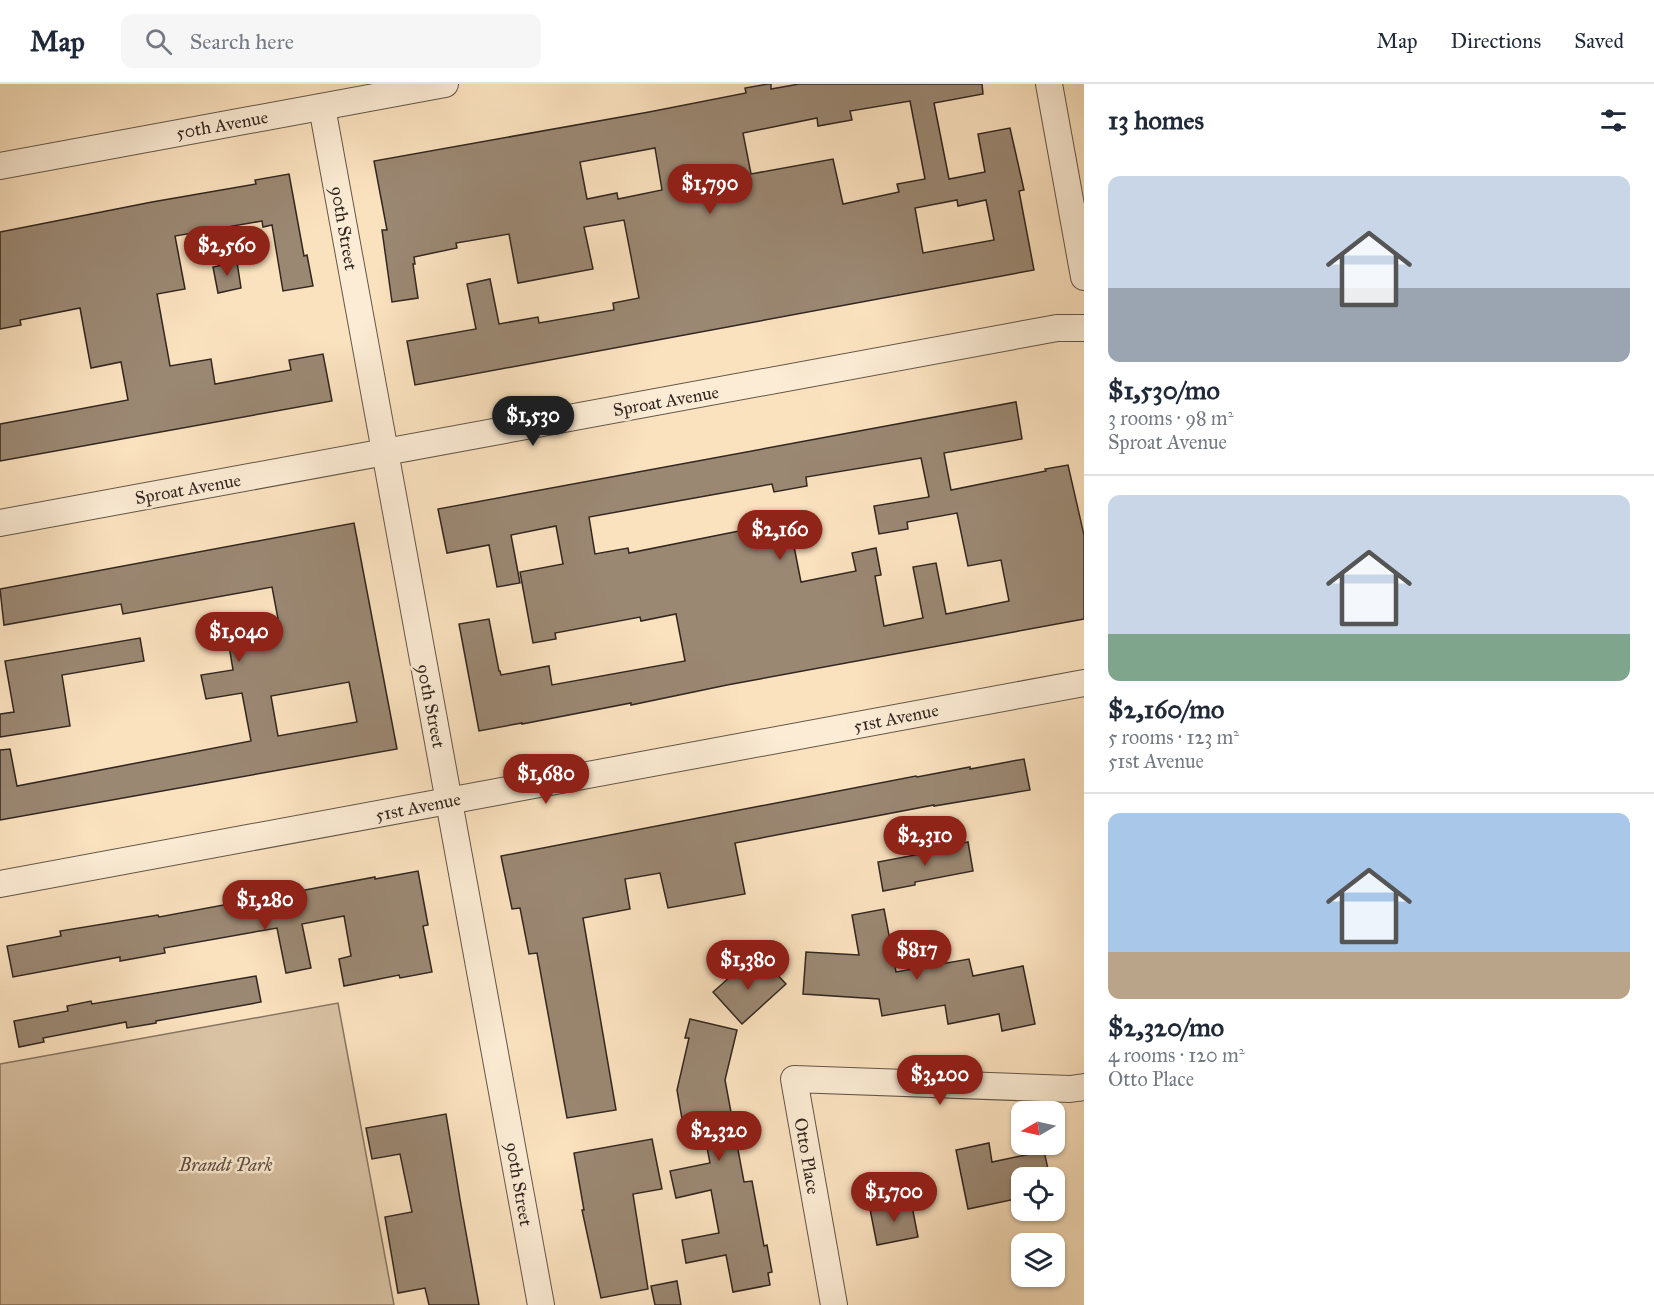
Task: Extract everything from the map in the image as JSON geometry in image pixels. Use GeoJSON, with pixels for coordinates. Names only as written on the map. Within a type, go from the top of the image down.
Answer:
{"type":"FeatureCollection","features":[{"type":"Feature","properties":{"kind":"street","name":"50th Avenue"},"geometry":{"type":"LineString","coordinates":[[0,166],[322,107],[382,90],[445,84]]}},
{"type":"Feature","properties":{"kind":"street"},"geometry":{"type":"LineString","coordinates":[[1049,84],[1084,277]]}},
{"type":"Feature","properties":{"kind":"street","name":"90th Street"},"geometry":{"type":"LineString","coordinates":[[322,107],[541,1305]]}},
{"type":"Feature","properties":{"kind":"street","name":"Sproat Avenue"},"geometry":{"type":"LineString","coordinates":[[0,523],[1057,328],[1084,328]]}},
{"type":"Feature","properties":{"kind":"street","name":"51st Avenue"},"geometry":{"type":"LineString","coordinates":[[0,884],[1084,683]]}},
{"type":"Feature","properties":{"kind":"street","name":"Otto Place"},"geometry":{"type":"LineString","coordinates":[[834,1305],[794,1079],[1070,1089],[1084,1087]]}},
{"type":"Feature","properties":{"kind":"green space","name":"Brandt Park"},"geometry":{"type":"Polygon","coordinates":[[[338,1003],[394,1305],[0,1305],[0,1064],[338,1003]]]}},
{"type":"Feature","properties":{"kind":"building"},"geometry":{"type":"Polygon","coordinates":[[[768,84],[771,84],[771,89],[799,84],[982,84],[983,94],[934,103],[949,179],[985,172],[978,134],[1010,128],[1024,190],[1019,191],[1034,270],[415,385],[407,341],[476,329],[467,284],[490,279],[499,324],[538,317],[539,323],[614,310],[613,303],[639,298],[624,220],[584,227],[593,269],[518,283],[509,234],[456,243],[457,248],[414,257],[418,298],[392,302],[382,230],[387,230],[374,161],[746,93],[745,88],[768,84]],[[910,101],[850,111],[852,120],[818,126],[817,118],[743,133],[751,174],[833,159],[843,204],[899,192],[897,184],[925,179],[910,101]],[[655,148],[580,162],[587,199],[617,193],[618,199],[662,190],[655,148]],[[957,200],[915,208],[923,253],[994,240],[986,200],[958,206],[957,200]]]}},
{"type":"Feature","properties":{"kind":"building"},"geometry":{"type":"Polygon","coordinates":[[[289,174],[304,256],[307,255],[313,286],[283,291],[272,225],[263,227],[262,221],[175,236],[185,289],[157,294],[170,366],[211,359],[215,384],[291,370],[289,360],[323,354],[332,401],[0,461],[0,424],[128,400],[121,362],[91,368],[80,308],[20,320],[21,325],[0,329],[0,232],[256,184],[255,180],[289,174]]]}},
{"type":"Feature","properties":{"kind":"building"},"geometry":{"type":"Polygon","coordinates":[[[237,262],[241,288],[218,293],[213,267],[237,262]]]}},
{"type":"Feature","properties":{"kind":"building"},"geometry":{"type":"Polygon","coordinates":[[[1016,402],[1022,439],[944,453],[951,490],[1068,465],[1084,535],[1084,619],[631,705],[631,703],[479,731],[459,624],[489,619],[501,675],[549,666],[552,685],[685,661],[676,614],[641,621],[640,617],[555,633],[556,639],[533,643],[520,572],[563,564],[556,526],[511,535],[520,583],[497,587],[489,545],[447,553],[438,509],[1016,402]],[[921,458],[806,477],[807,486],[774,492],[772,484],[589,517],[595,554],[628,548],[629,553],[789,521],[801,582],[856,571],[852,553],[876,548],[881,575],[875,576],[884,626],[923,618],[913,567],[936,563],[946,614],[1009,601],[1001,560],[968,566],[957,513],[907,522],[908,529],[879,534],[874,506],[929,497],[921,458]]]}},
{"type":"Feature","properties":{"kind":"building"},"geometry":{"type":"Polygon","coordinates":[[[354,523],[397,749],[0,820],[0,750],[10,749],[17,786],[251,741],[242,693],[206,699],[201,675],[233,670],[227,633],[279,624],[272,587],[123,614],[121,604],[4,625],[0,589],[354,523]],[[349,682],[271,696],[278,736],[357,722],[349,682]]]}},
{"type":"Feature","properties":{"kind":"building"},"geometry":{"type":"Polygon","coordinates":[[[140,638],[144,661],[62,675],[70,726],[0,737],[0,714],[14,712],[5,661],[140,638]]]}},
{"type":"Feature","properties":{"kind":"building"},"geometry":{"type":"Polygon","coordinates":[[[1024,759],[1030,790],[934,805],[735,843],[745,894],[668,908],[660,873],[625,879],[630,909],[583,918],[616,1110],[567,1118],[537,953],[529,954],[520,908],[512,909],[501,856],[916,776],[1024,759]]]}},
{"type":"Feature","properties":{"kind":"building"},"geometry":{"type":"Polygon","coordinates":[[[968,842],[973,871],[915,882],[915,885],[883,891],[878,862],[936,851],[935,849],[968,842]]]}},
{"type":"Feature","properties":{"kind":"building"},"geometry":{"type":"Polygon","coordinates":[[[418,871],[428,925],[423,926],[432,972],[400,978],[399,975],[344,986],[339,959],[351,956],[344,916],[302,924],[311,968],[286,973],[277,928],[164,948],[165,953],[120,961],[120,957],[13,977],[7,946],[61,936],[60,931],[158,915],[159,917],[418,871]]]}},
{"type":"Feature","properties":{"kind":"building"},"geometry":{"type":"Polygon","coordinates":[[[884,909],[896,972],[969,959],[973,976],[1023,966],[1035,1024],[1002,1031],[999,1014],[948,1024],[945,1005],[882,1016],[879,999],[803,994],[806,952],[859,955],[852,915],[884,909]]]}},
{"type":"Feature","properties":{"kind":"building"},"geometry":{"type":"Polygon","coordinates":[[[747,962],[759,976],[770,967],[786,984],[742,1024],[713,992],[747,962]]]}},
{"type":"Feature","properties":{"kind":"building"},"geometry":{"type":"Polygon","coordinates":[[[256,976],[261,1002],[127,1028],[126,1022],[43,1038],[44,1042],[19,1047],[14,1021],[68,1011],[67,1006],[91,1001],[92,1004],[256,976]]]}},
{"type":"Feature","properties":{"kind":"building"},"geometry":{"type":"Polygon","coordinates":[[[690,1019],[737,1030],[725,1080],[744,1182],[752,1181],[764,1246],[767,1245],[772,1272],[768,1273],[770,1285],[733,1292],[726,1255],[686,1263],[682,1240],[719,1233],[711,1190],[676,1198],[670,1171],[710,1163],[701,1116],[682,1119],[677,1090],[689,1038],[685,1038],[690,1019]]]}},
{"type":"Feature","properties":{"kind":"building"},"geometry":{"type":"Polygon","coordinates":[[[446,1114],[479,1305],[429,1305],[425,1288],[398,1293],[385,1217],[412,1212],[400,1154],[372,1159],[366,1128],[446,1114]]]}},
{"type":"Feature","properties":{"kind":"building"},"geometry":{"type":"Polygon","coordinates":[[[652,1139],[662,1189],[633,1194],[648,1289],[601,1298],[582,1210],[584,1210],[574,1153],[652,1139]]]}},
{"type":"Feature","properties":{"kind":"building"},"geometry":{"type":"Polygon","coordinates":[[[989,1143],[992,1162],[1025,1155],[1045,1155],[1048,1167],[1011,1167],[1011,1200],[968,1209],[956,1150],[989,1143]]]}},
{"type":"Feature","properties":{"kind":"building"},"geometry":{"type":"Polygon","coordinates":[[[911,1201],[918,1237],[877,1245],[870,1209],[911,1201]]]}},
{"type":"Feature","properties":{"kind":"building"},"geometry":{"type":"Polygon","coordinates":[[[677,1281],[681,1305],[655,1305],[651,1286],[677,1281]]]}}]}
